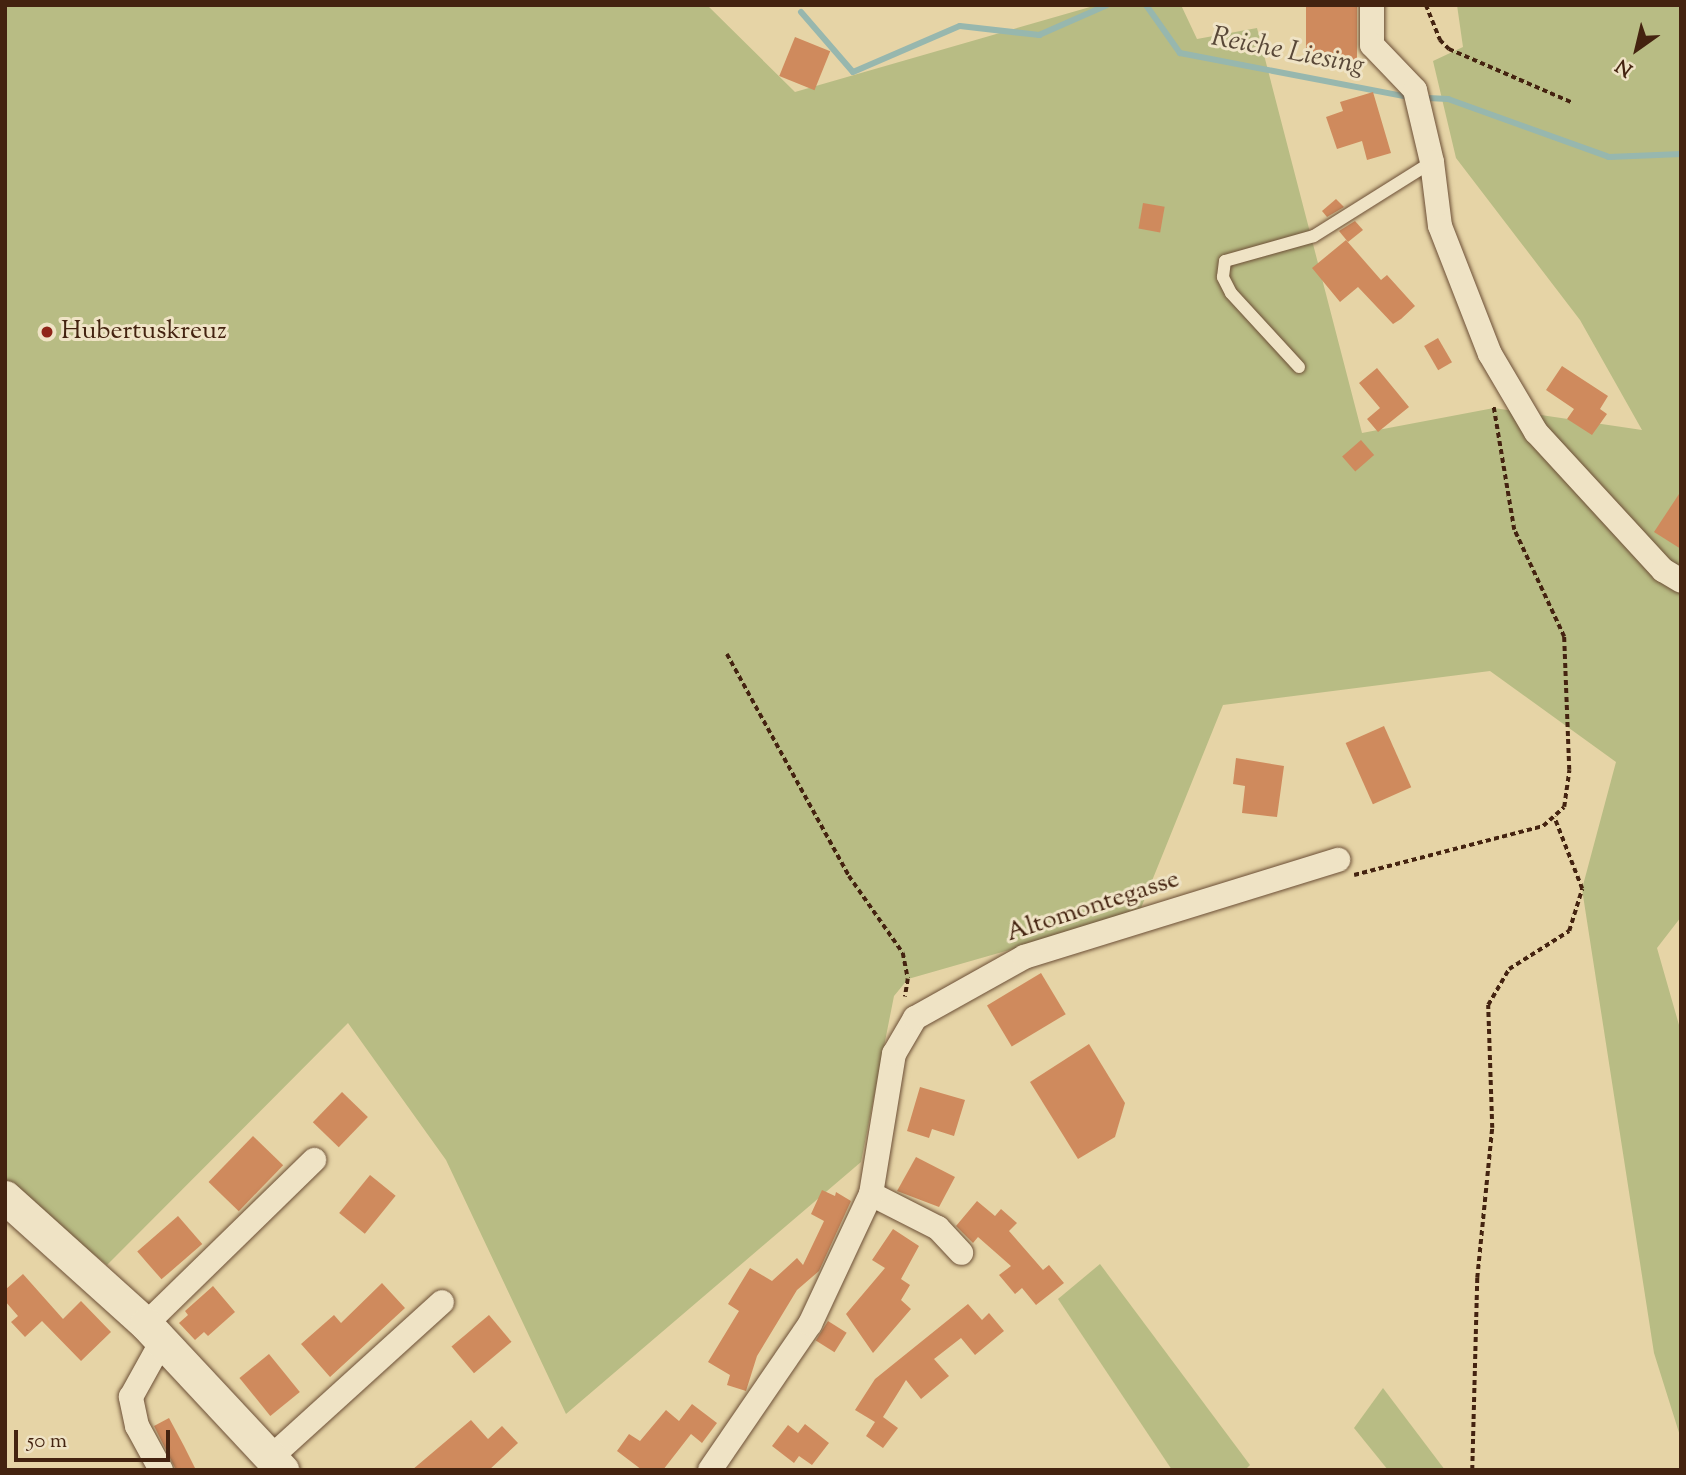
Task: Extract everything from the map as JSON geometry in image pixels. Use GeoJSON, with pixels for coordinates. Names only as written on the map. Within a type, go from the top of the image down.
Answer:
{"type":"FeatureCollection","features":[{"type":"Feature","properties":{"kind":"street"},"geometry":{"type":"LineString","coordinates":[[1371,5],[1372,45],[1415,90],[1432,162],[1440,226],[1461,290],[1490,354],[1536,432],[1663,570],[1681,581]]}},
{"type":"Feature","properties":{"kind":"street","name":"Altomontegasse"},"geometry":{"type":"LineString","coordinates":[[710,1470],[810,1324],[871,1194],[894,1054],[915,1018],[1024,957],[1338,860]]}},
{"type":"Feature","properties":{"kind":"street"},"geometry":{"type":"LineString","coordinates":[[161,1470],[137,1426],[131,1397],[154,1333],[314,1160]]}},
{"type":"Feature","properties":{"kind":"street"},"geometry":{"type":"LineString","coordinates":[[871,1194],[938,1228],[961,1253]]}},
{"type":"Feature","properties":{"kind":"street"},"geometry":{"type":"LineString","coordinates":[[5,1197],[154,1333],[276,1464],[442,1302]]}},
{"type":"Feature","properties":{"kind":"lane"},"geometry":{"type":"LineString","coordinates":[[1299,367],[1231,293],[1223,277],[1225,261],[1314,236],[1432,162]]}},
{"type":"Feature","properties":{"kind":"path"},"geometry":{"type":"LineString","coordinates":[[1426,5],[1440,40],[1449,48],[1571,102]]}},
{"type":"Feature","properties":{"kind":"path"},"geometry":{"type":"LineString","coordinates":[[1338,860],[1336,880],[1543,826],[1564,807],[1569,769],[1564,637],[1514,530],[1493,394]]}},
{"type":"Feature","properties":{"kind":"path"},"geometry":{"type":"LineString","coordinates":[[727,654],[849,876],[903,953],[908,979],[903,1004]]}},
{"type":"Feature","properties":{"kind":"path"},"geometry":{"type":"LineString","coordinates":[[1472,1470],[1478,1278],[1492,1128],[1488,1005],[1509,969],[1569,931],[1582,889],[1554,817]]}},
{"type":"Feature","properties":{"kind":"green space"},"geometry":{"type":"Polygon","coordinates":[[[5,5],[707,5],[795,92],[1097,5],[1181,5],[1197,39],[1257,28],[1362,433],[1494,408],[1642,430],[1580,320],[1456,158],[1433,61],[1463,47],[1457,5],[1681,5],[1681,917],[1657,948],[1681,1032],[1681,1439],[1654,1353],[1582,889],[1616,762],[1490,671],[1223,705],[1139,913],[908,979],[894,996],[861,1162],[566,1414],[446,1160],[348,1023],[107,1265],[5,1182],[5,5]]]}},
{"type":"Feature","properties":{"kind":"green space"},"geometry":{"type":"Polygon","coordinates":[[[1100,1264],[1250,1465],[1245,1470],[1172,1470],[1058,1299],[1100,1264]]]}},
{"type":"Feature","properties":{"kind":"green space"},"geometry":{"type":"Polygon","coordinates":[[[1383,1388],[1445,1470],[1388,1470],[1354,1428],[1383,1388]]]}},
{"type":"Feature","properties":{"kind":"building"},"geometry":{"type":"Polygon","coordinates":[[[1306,5],[1357,5],[1357,64],[1306,64],[1306,5]]]}},
{"type":"Feature","properties":{"kind":"building"},"geometry":{"type":"Polygon","coordinates":[[[795,37],[830,51],[814,90],[779,76],[795,37]]]}},
{"type":"Feature","properties":{"kind":"building"},"geometry":{"type":"Polygon","coordinates":[[[1373,92],[1391,153],[1367,160],[1362,141],[1337,149],[1326,117],[1343,111],[1340,102],[1373,92]]]}},
{"type":"Feature","properties":{"kind":"building"},"geometry":{"type":"Polygon","coordinates":[[[1336,199],[1344,207],[1327,217],[1322,211],[1336,199]]]}},
{"type":"Feature","properties":{"kind":"building"},"geometry":{"type":"Polygon","coordinates":[[[1143,203],[1165,207],[1160,232],[1138,229],[1143,203]]]}},
{"type":"Feature","properties":{"kind":"building"},"geometry":{"type":"Polygon","coordinates":[[[1355,221],[1363,230],[1348,242],[1339,231],[1355,221]]]}},
{"type":"Feature","properties":{"kind":"building"},"geometry":{"type":"Polygon","coordinates":[[[1346,240],[1381,280],[1387,275],[1415,306],[1401,319],[1393,324],[1358,287],[1340,302],[1312,268],[1346,240]]]}},
{"type":"Feature","properties":{"kind":"building"},"geometry":{"type":"Polygon","coordinates":[[[1438,338],[1452,362],[1438,370],[1424,346],[1438,338]]]}},
{"type":"Feature","properties":{"kind":"building"},"geometry":{"type":"Polygon","coordinates":[[[1562,366],[1608,396],[1600,409],[1607,414],[1592,435],[1567,419],[1574,409],[1546,390],[1562,366]]]}},
{"type":"Feature","properties":{"kind":"building"},"geometry":{"type":"Polygon","coordinates":[[[1377,368],[1409,407],[1378,432],[1367,419],[1380,408],[1359,383],[1377,368]]]}},
{"type":"Feature","properties":{"kind":"building"},"geometry":{"type":"Polygon","coordinates":[[[1361,440],[1374,455],[1355,471],[1342,456],[1361,440]]]}},
{"type":"Feature","properties":{"kind":"building"},"geometry":{"type":"Polygon","coordinates":[[[1681,491],[1681,549],[1654,532],[1681,491]]]}},
{"type":"Feature","properties":{"kind":"building"},"geometry":{"type":"Polygon","coordinates":[[[1384,726],[1411,787],[1373,804],[1346,743],[1384,726]]]}},
{"type":"Feature","properties":{"kind":"building"},"geometry":{"type":"Polygon","coordinates":[[[1236,758],[1284,766],[1277,817],[1242,813],[1245,786],[1233,784],[1236,758]]]}},
{"type":"Feature","properties":{"kind":"building"},"geometry":{"type":"Polygon","coordinates":[[[1041,973],[1066,1014],[1012,1047],[987,1005],[1041,973]]]}},
{"type":"Feature","properties":{"kind":"building"},"geometry":{"type":"Polygon","coordinates":[[[1089,1044],[1125,1103],[1115,1137],[1078,1159],[1030,1082],[1089,1044]]]}},
{"type":"Feature","properties":{"kind":"building"},"geometry":{"type":"Polygon","coordinates":[[[920,1087],[965,1100],[954,1136],[932,1129],[929,1138],[907,1131],[920,1087]]]}},
{"type":"Feature","properties":{"kind":"building"},"geometry":{"type":"Polygon","coordinates":[[[342,1092],[368,1117],[339,1147],[313,1122],[342,1092]]]}},
{"type":"Feature","properties":{"kind":"building"},"geometry":{"type":"Polygon","coordinates":[[[253,1136],[283,1165],[239,1211],[209,1182],[253,1136]]]}},
{"type":"Feature","properties":{"kind":"building"},"geometry":{"type":"Polygon","coordinates":[[[916,1157],[955,1177],[939,1207],[897,1191],[916,1157]]]}},
{"type":"Feature","properties":{"kind":"building"},"geometry":{"type":"Polygon","coordinates":[[[370,1175],[396,1196],[365,1234],[339,1213],[370,1175]]]}},
{"type":"Feature","properties":{"kind":"building"},"geometry":{"type":"Polygon","coordinates":[[[822,1190],[835,1196],[836,1192],[851,1201],[819,1271],[797,1290],[757,1356],[746,1391],[727,1385],[730,1375],[708,1362],[739,1311],[728,1304],[750,1268],[772,1281],[797,1258],[803,1265],[824,1221],[811,1214],[822,1190]]]}},
{"type":"Feature","properties":{"kind":"building"},"geometry":{"type":"Polygon","coordinates":[[[977,1201],[995,1216],[1001,1209],[1017,1223],[1009,1231],[1043,1270],[1049,1265],[1064,1283],[1036,1305],[1022,1288],[1015,1294],[999,1275],[1011,1266],[978,1237],[973,1243],[956,1226],[977,1201]]]}},
{"type":"Feature","properties":{"kind":"building"},"geometry":{"type":"Polygon","coordinates":[[[178,1216],[202,1244],[162,1279],[137,1251],[178,1216]]]}},
{"type":"Feature","properties":{"kind":"building"},"geometry":{"type":"Polygon","coordinates":[[[893,1229],[919,1246],[901,1279],[910,1285],[901,1300],[911,1309],[873,1353],[846,1314],[885,1268],[872,1260],[893,1229]]]}},
{"type":"Feature","properties":{"kind":"building"},"geometry":{"type":"Polygon","coordinates":[[[23,1274],[63,1319],[81,1301],[111,1332],[81,1361],[42,1321],[25,1337],[11,1322],[18,1316],[5,1301],[5,1290],[23,1274]]]}},
{"type":"Feature","properties":{"kind":"building"},"geometry":{"type":"Polygon","coordinates":[[[382,1283],[405,1308],[330,1377],[301,1344],[334,1315],[341,1323],[382,1283]]]}},
{"type":"Feature","properties":{"kind":"building"},"geometry":{"type":"Polygon","coordinates":[[[213,1286],[235,1312],[208,1336],[204,1332],[195,1340],[179,1323],[188,1315],[185,1311],[213,1286]]]}},
{"type":"Feature","properties":{"kind":"building"},"geometry":{"type":"Polygon","coordinates":[[[968,1304],[982,1320],[989,1313],[1004,1331],[975,1355],[961,1338],[934,1359],[949,1376],[921,1399],[906,1380],[883,1417],[898,1428],[883,1448],[866,1436],[875,1422],[855,1410],[875,1379],[968,1304]]]}},
{"type":"Feature","properties":{"kind":"building"},"geometry":{"type":"Polygon","coordinates":[[[489,1315],[511,1342],[474,1373],[451,1346],[489,1315]]]}},
{"type":"Feature","properties":{"kind":"building"},"geometry":{"type":"Polygon","coordinates":[[[828,1321],[847,1333],[834,1352],[816,1341],[828,1321]]]}},
{"type":"Feature","properties":{"kind":"building"},"geometry":{"type":"Polygon","coordinates":[[[269,1354],[300,1392],[270,1416],[239,1378],[269,1354]]]}},
{"type":"Feature","properties":{"kind":"building"},"geometry":{"type":"Polygon","coordinates":[[[692,1404],[717,1423],[702,1443],[691,1434],[663,1470],[642,1470],[617,1451],[629,1434],[640,1441],[666,1410],[679,1421],[692,1404]]]}},
{"type":"Feature","properties":{"kind":"building"},"geometry":{"type":"Polygon","coordinates":[[[169,1418],[196,1470],[176,1470],[154,1426],[169,1418]]]}},
{"type":"Feature","properties":{"kind":"building"},"geometry":{"type":"Polygon","coordinates":[[[471,1420],[488,1439],[502,1426],[518,1443],[489,1470],[412,1470],[471,1420]]]}},
{"type":"Feature","properties":{"kind":"building"},"geometry":{"type":"Polygon","coordinates":[[[805,1424],[829,1443],[812,1465],[799,1456],[794,1463],[772,1446],[788,1425],[798,1433],[805,1424]]]}},
{"type":"Feature","properties":{"kind":"waterway","name":"Reiche Liesing"},"geometry":{"type":"LineString","coordinates":[[801,12],[853,72],[960,26],[1039,35],[1107,5]]}},
{"type":"Feature","properties":{"kind":"waterway","name":"Reiche Liesing"},"geometry":{"type":"LineString","coordinates":[[1146,5],[1180,53],[1404,96]]}},
{"type":"Feature","properties":{"kind":"waterway","name":"Reiche Liesing"},"geometry":{"type":"LineString","coordinates":[[1428,98],[1448,99],[1609,157],[1681,154]]}},
{"type":"Feature","properties":{"kind":"place","name":"Hubertuskreuz"},"geometry":{"type":"Point","coordinates":[47,332]}}]}
